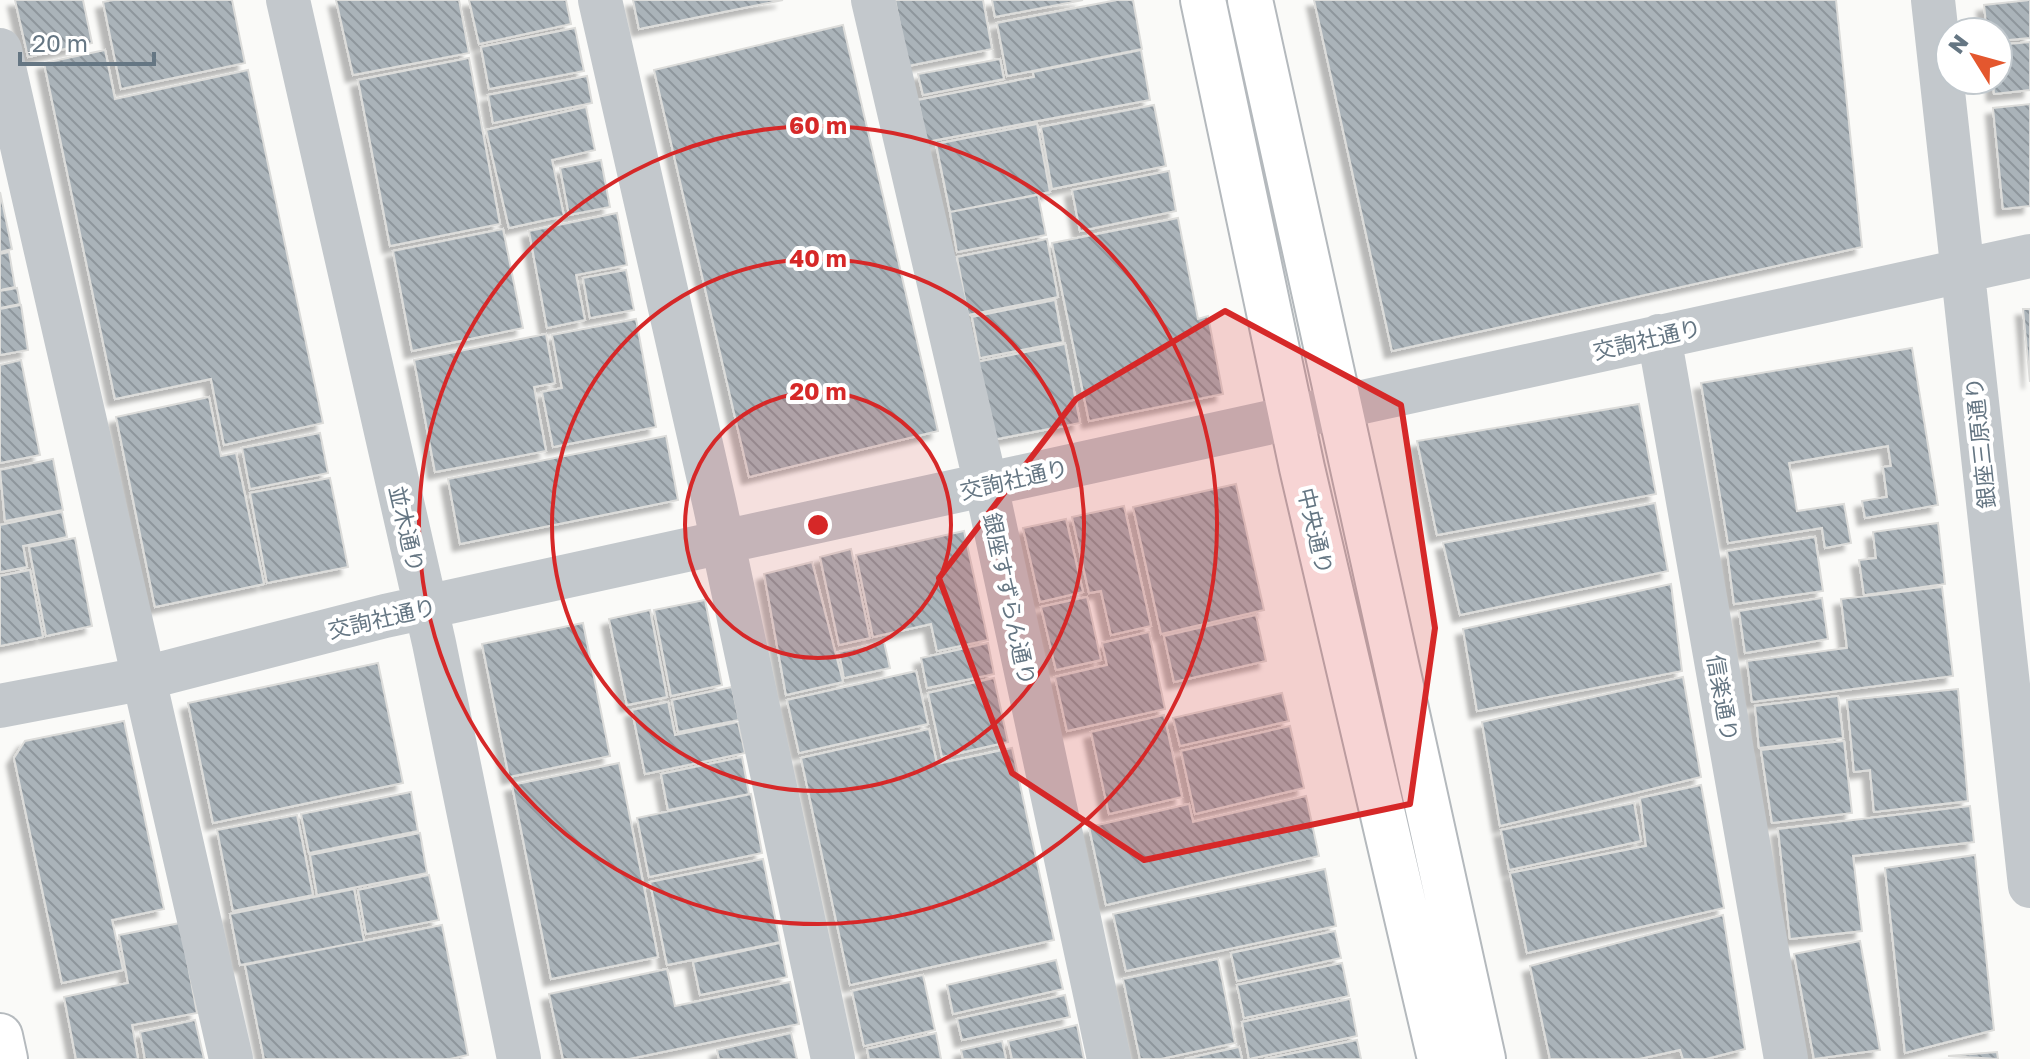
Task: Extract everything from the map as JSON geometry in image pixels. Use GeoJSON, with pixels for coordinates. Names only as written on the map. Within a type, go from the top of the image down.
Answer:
{"type":"FeatureCollection","features":[{"type":"Feature","properties":{"kind":"main road","name":"中央通り"},"geometry":{"type":"LineString","coordinates":[[1203,0],[1290,417],[1440,1059]]}},
{"type":"Feature","properties":{"kind":"main road"},"geometry":{"type":"LineString","coordinates":[[1250,0],[1337,408],[1483,1059]]}},
{"type":"Feature","properties":{"kind":"main road"},"geometry":{"type":"LineString","coordinates":[[0,1036],[5,1059]]}},
{"type":"Feature","properties":{"kind":"street","name":"並木通り"},"geometry":{"type":"LineString","coordinates":[[288,0],[425,607],[519,1059]]}},
{"type":"Feature","properties":{"kind":"street"},"geometry":{"type":"LineString","coordinates":[[600,0],[723,544],[833,1059]]}},
{"type":"Feature","properties":{"kind":"street","name":"銀座すずらん通り"},"geometry":{"type":"LineString","coordinates":[[873,0],[986,485],[1109,1059]]}},
{"type":"Feature","properties":{"kind":"street","name":"銀座三原通り"},"geometry":{"type":"LineString","coordinates":[[1933,0],[2030,886]]}},
{"type":"Feature","properties":{"kind":"street"},"geometry":{"type":"LineString","coordinates":[[0,50],[141,679],[231,1059]]}},
{"type":"Feature","properties":{"kind":"street","name":"交詢社通り"},"geometry":{"type":"LineString","coordinates":[[0,706],[141,679],[425,607],[2030,256]]}},
{"type":"Feature","properties":{"kind":"street","name":"信楽通り"},"geometry":{"type":"LineString","coordinates":[[1659,336],[1786,1059]]}},
{"type":"Feature","properties":{"kind":"highlighted area"},"geometry":{"type":"Polygon","coordinates":[[[1225,311],[1401,405],[1435,628],[1410,804],[1144,860],[1012,773],[939,578],[1076,399],[1225,311]]]}},
{"type":"Feature","properties":{"kind":"building"},"geometry":{"type":"Polygon","coordinates":[[[15,0],[83,0],[92,43],[28,57],[15,0]]]}},
{"type":"Feature","properties":{"kind":"building"},"geometry":{"type":"Polygon","coordinates":[[[232,0],[245,63],[121,89],[103,2],[232,0]]]}},
{"type":"Feature","properties":{"kind":"building"},"geometry":{"type":"Polygon","coordinates":[[[336,0],[459,0],[469,53],[353,75],[336,0]]]}},
{"type":"Feature","properties":{"kind":"building"},"geometry":{"type":"Polygon","coordinates":[[[469,0],[566,0],[571,24],[479,44],[469,0]]]}},
{"type":"Feature","properties":{"kind":"building"},"geometry":{"type":"Polygon","coordinates":[[[633,0],[783,0],[639,29],[633,0]]]}},
{"type":"Feature","properties":{"kind":"building"},"geometry":{"type":"Polygon","coordinates":[[[895,0],[983,0],[992,49],[908,66],[895,0]]]}},
{"type":"Feature","properties":{"kind":"building"},"geometry":{"type":"Polygon","coordinates":[[[992,0],[1083,0],[995,17],[992,0]]]}},
{"type":"Feature","properties":{"kind":"building"},"geometry":{"type":"Polygon","coordinates":[[[1117,0],[1133,0],[1142,49],[1007,76],[997,23],[1117,0]]]}},
{"type":"Feature","properties":{"kind":"building"},"geometry":{"type":"Polygon","coordinates":[[[1314,0],[1836,0],[1862,247],[1392,351],[1314,0]]]}},
{"type":"Feature","properties":{"kind":"building"},"geometry":{"type":"Polygon","coordinates":[[[2030,0],[2030,38],[2014,40],[2014,16],[1985,16],[1984,5],[2030,0]]]}},
{"type":"Feature","properties":{"kind":"building"},"geometry":{"type":"Polygon","coordinates":[[[843,25],[938,431],[749,477],[654,70],[843,25]]]}},
{"type":"Feature","properties":{"kind":"building"},"geometry":{"type":"Polygon","coordinates":[[[575,28],[584,71],[489,89],[481,47],[575,28]]]}},
{"type":"Feature","properties":{"kind":"building"},"geometry":{"type":"Polygon","coordinates":[[[2030,42],[2030,90],[2014,92],[2014,44],[2030,42]]]}},
{"type":"Feature","properties":{"kind":"building"},"geometry":{"type":"Polygon","coordinates":[[[105,50],[115,99],[248,70],[323,423],[224,445],[211,379],[115,399],[44,63],[105,50]]]}},
{"type":"Feature","properties":{"kind":"building"},"geometry":{"type":"Polygon","coordinates":[[[1141,50],[1150,100],[926,142],[918,100],[1034,77],[1033,72],[1141,50]]]}},
{"type":"Feature","properties":{"kind":"building"},"geometry":{"type":"Polygon","coordinates":[[[469,58],[500,224],[390,246],[358,80],[469,58]]]}},
{"type":"Feature","properties":{"kind":"building"},"geometry":{"type":"Polygon","coordinates":[[[1000,59],[1004,79],[923,95],[918,74],[1000,59]]]}},
{"type":"Feature","properties":{"kind":"building"},"geometry":{"type":"Polygon","coordinates":[[[587,76],[592,103],[493,123],[488,95],[587,76]]]}},
{"type":"Feature","properties":{"kind":"building"},"geometry":{"type":"Polygon","coordinates":[[[2030,104],[2030,206],[2003,209],[1993,108],[2030,104]]]}},
{"type":"Feature","properties":{"kind":"building"},"geometry":{"type":"Polygon","coordinates":[[[1154,105],[1166,166],[1052,189],[1041,127],[1154,105]]]}},
{"type":"Feature","properties":{"kind":"building"},"geometry":{"type":"Polygon","coordinates":[[[586,107],[595,150],[552,160],[564,216],[509,228],[486,130],[586,107]]]}},
{"type":"Feature","properties":{"kind":"building"},"geometry":{"type":"Polygon","coordinates":[[[1037,124],[1050,192],[950,212],[936,144],[1037,124]]]}},
{"type":"Feature","properties":{"kind":"building"},"geometry":{"type":"Polygon","coordinates":[[[601,160],[610,207],[569,215],[560,168],[601,160]]]}},
{"type":"Feature","properties":{"kind":"building"},"geometry":{"type":"Polygon","coordinates":[[[1169,171],[1176,211],[1080,231],[1072,190],[1169,171]]]}},
{"type":"Feature","properties":{"kind":"building"},"geometry":{"type":"Polygon","coordinates":[[[0,192],[12,249],[0,252],[0,192]]]}},
{"type":"Feature","properties":{"kind":"building"},"geometry":{"type":"Polygon","coordinates":[[[1038,195],[1046,235],[957,252],[950,212],[1038,195]]]}},
{"type":"Feature","properties":{"kind":"building"},"geometry":{"type":"Polygon","coordinates":[[[617,213],[627,265],[576,275],[585,320],[547,328],[529,231],[617,213]]]}},
{"type":"Feature","properties":{"kind":"building"},"geometry":{"type":"Polygon","coordinates":[[[1178,218],[1198,319],[1208,316],[1223,394],[1089,421],[1052,243],[1178,218]]]}},
{"type":"Feature","properties":{"kind":"building"},"geometry":{"type":"Polygon","coordinates":[[[503,229],[523,328],[412,351],[393,251],[503,229]]]}},
{"type":"Feature","properties":{"kind":"building"},"geometry":{"type":"Polygon","coordinates":[[[1047,239],[1058,297],[968,315],[957,257],[1047,239]]]}},
{"type":"Feature","properties":{"kind":"building"},"geometry":{"type":"Polygon","coordinates":[[[9,252],[15,287],[0,290],[0,254],[9,252]]]}},
{"type":"Feature","properties":{"kind":"building"},"geometry":{"type":"Polygon","coordinates":[[[626,270],[634,310],[590,318],[583,278],[626,270]]]}},
{"type":"Feature","properties":{"kind":"building"},"geometry":{"type":"Polygon","coordinates":[[[17,288],[20,304],[0,308],[0,291],[17,288]]]}},
{"type":"Feature","properties":{"kind":"building"},"geometry":{"type":"Polygon","coordinates":[[[1055,300],[1063,342],[980,358],[972,317],[1055,300]]]}},
{"type":"Feature","properties":{"kind":"building"},"geometry":{"type":"Polygon","coordinates":[[[21,305],[28,350],[0,355],[0,309],[21,305]]]}},
{"type":"Feature","properties":{"kind":"building"},"geometry":{"type":"Polygon","coordinates":[[[2023,309],[2030,309],[2030,382],[2023,309]]]}},
{"type":"Feature","properties":{"kind":"building"},"geometry":{"type":"Polygon","coordinates":[[[636,319],[656,427],[553,447],[542,392],[562,388],[552,335],[636,319]]]}},
{"type":"Feature","properties":{"kind":"building"},"geometry":{"type":"Polygon","coordinates":[[[546,334],[555,383],[534,387],[546,451],[435,472],[414,360],[546,334]]]}},
{"type":"Feature","properties":{"kind":"building"},"geometry":{"type":"Polygon","coordinates":[[[1065,344],[1080,423],[992,440],[977,362],[1065,344]]]}},
{"type":"Feature","properties":{"kind":"building"},"geometry":{"type":"Polygon","coordinates":[[[1912,348],[1938,505],[1865,518],[1862,501],[1887,497],[1883,467],[1891,466],[1888,446],[1789,463],[1797,511],[1844,504],[1851,543],[1825,548],[1822,528],[1728,543],[1701,383],[1912,348]]]}},
{"type":"Feature","properties":{"kind":"building"},"geometry":{"type":"Polygon","coordinates":[[[21,360],[40,455],[0,463],[0,365],[21,360]]]}},
{"type":"Feature","properties":{"kind":"building"},"geometry":{"type":"Polygon","coordinates":[[[209,397],[221,456],[236,453],[264,584],[155,607],[116,417],[209,397]]]}},
{"type":"Feature","properties":{"kind":"building"},"geometry":{"type":"Polygon","coordinates":[[[1639,404],[1656,494],[1437,535],[1417,441],[1639,404]]]}},
{"type":"Feature","properties":{"kind":"building"},"geometry":{"type":"Polygon","coordinates":[[[320,433],[328,473],[250,489],[242,448],[320,433]]]}},
{"type":"Feature","properties":{"kind":"building"},"geometry":{"type":"Polygon","coordinates":[[[666,436],[678,500],[460,544],[448,479],[666,436]]]}},
{"type":"Feature","properties":{"kind":"building"},"geometry":{"type":"Polygon","coordinates":[[[53,459],[63,510],[5,521],[0,470],[53,459]]]}},
{"type":"Feature","properties":{"kind":"building"},"geometry":{"type":"Polygon","coordinates":[[[330,478],[348,567],[267,583],[250,493],[330,478]]]}},
{"type":"Feature","properties":{"kind":"building"},"geometry":{"type":"Polygon","coordinates":[[[1236,484],[1264,610],[1161,634],[1133,507],[1236,484]]]}},
{"type":"Feature","properties":{"kind":"building"},"geometry":{"type":"Polygon","coordinates":[[[1655,503],[1668,571],[1460,615],[1443,543],[1655,503]]]}},
{"type":"Feature","properties":{"kind":"building"},"geometry":{"type":"Polygon","coordinates":[[[1124,506],[1151,626],[1111,635],[1101,591],[1089,593],[1072,517],[1124,506]]]}},
{"type":"Feature","properties":{"kind":"building"},"geometry":{"type":"Polygon","coordinates":[[[62,512],[67,537],[23,546],[27,567],[0,572],[0,525],[62,512]]]}},
{"type":"Feature","properties":{"kind":"building"},"geometry":{"type":"Polygon","coordinates":[[[1066,519],[1083,592],[1040,602],[1023,528],[1066,519]]]}},
{"type":"Feature","properties":{"kind":"building"},"geometry":{"type":"Polygon","coordinates":[[[1938,523],[1945,584],[1864,595],[1859,560],[1876,558],[1873,532],[1938,523]]]}},
{"type":"Feature","properties":{"kind":"building"},"geometry":{"type":"Polygon","coordinates":[[[964,531],[988,640],[937,651],[931,624],[873,637],[856,555],[964,531]]]}},
{"type":"Feature","properties":{"kind":"building"},"geometry":{"type":"Polygon","coordinates":[[[1815,537],[1823,591],[1734,604],[1727,551],[1815,537]]]}},
{"type":"Feature","properties":{"kind":"building"},"geometry":{"type":"Polygon","coordinates":[[[75,538],[92,626],[46,636],[29,547],[75,538]]]}},
{"type":"Feature","properties":{"kind":"building"},"geometry":{"type":"Polygon","coordinates":[[[851,549],[870,638],[839,645],[820,557],[851,549]]]}},
{"type":"Feature","properties":{"kind":"building"},"geometry":{"type":"Polygon","coordinates":[[[812,562],[843,682],[786,695],[764,574],[812,562]]]}},
{"type":"Feature","properties":{"kind":"building"},"geometry":{"type":"Polygon","coordinates":[[[30,570],[43,637],[0,646],[0,576],[30,570]]]}},
{"type":"Feature","properties":{"kind":"building"},"geometry":{"type":"Polygon","coordinates":[[[1671,584],[1682,671],[1477,711],[1463,629],[1671,584]]]}},
{"type":"Feature","properties":{"kind":"building"},"geometry":{"type":"Polygon","coordinates":[[[1942,587],[1953,676],[1752,702],[1747,661],[1847,648],[1841,599],[1942,587]]]}},
{"type":"Feature","properties":{"kind":"building"},"geometry":{"type":"Polygon","coordinates":[[[1087,597],[1101,660],[1056,670],[1041,607],[1087,597]]]}},
{"type":"Feature","properties":{"kind":"building"},"geometry":{"type":"Polygon","coordinates":[[[1822,598],[1828,639],[1745,653],[1739,611],[1822,598]]]}},
{"type":"Feature","properties":{"kind":"building"},"geometry":{"type":"Polygon","coordinates":[[[705,600],[722,685],[671,696],[654,610],[705,600]]]}},
{"type":"Feature","properties":{"kind":"building"},"geometry":{"type":"Polygon","coordinates":[[[650,610],[667,697],[627,705],[609,619],[650,610]]]}},
{"type":"Feature","properties":{"kind":"building"},"geometry":{"type":"Polygon","coordinates":[[[1256,615],[1266,661],[1174,682],[1164,636],[1256,615]]]}},
{"type":"Feature","properties":{"kind":"building"},"geometry":{"type":"Polygon","coordinates":[[[583,623],[610,756],[509,777],[482,644],[583,623]]]}},
{"type":"Feature","properties":{"kind":"building"},"geometry":{"type":"Polygon","coordinates":[[[1149,632],[1165,709],[1067,731],[1055,677],[1107,665],[1102,643],[1149,632]]]}},
{"type":"Feature","properties":{"kind":"building"},"geometry":{"type":"Polygon","coordinates":[[[884,642],[890,668],[844,678],[839,652],[884,642]]]}},
{"type":"Feature","properties":{"kind":"building"},"geometry":{"type":"Polygon","coordinates":[[[988,643],[994,674],[927,688],[921,658],[988,643]]]}},
{"type":"Feature","properties":{"kind":"building"},"geometry":{"type":"Polygon","coordinates":[[[378,663],[403,783],[213,823],[188,703],[378,663]]]}},
{"type":"Feature","properties":{"kind":"building"},"geometry":{"type":"Polygon","coordinates":[[[916,671],[928,724],[799,753],[787,700],[916,671]]]}},
{"type":"Feature","properties":{"kind":"building"},"geometry":{"type":"Polygon","coordinates":[[[1683,677],[1701,777],[1500,826],[1482,722],[1683,677]]]}},
{"type":"Feature","properties":{"kind":"building"},"geometry":{"type":"Polygon","coordinates":[[[994,678],[1008,742],[942,757],[928,693],[994,678]]]}},
{"type":"Feature","properties":{"kind":"building"},"geometry":{"type":"Polygon","coordinates":[[[732,687],[739,720],[678,732],[672,700],[732,687]]]}},
{"type":"Feature","properties":{"kind":"building"},"geometry":{"type":"Polygon","coordinates":[[[1958,689],[1968,801],[1874,812],[1870,770],[1854,772],[1847,700],[1958,689]]]}},
{"type":"Feature","properties":{"kind":"building"},"geometry":{"type":"Polygon","coordinates":[[[1282,693],[1289,721],[1180,746],[1173,718],[1282,693]]]}},
{"type":"Feature","properties":{"kind":"building"},"geometry":{"type":"Polygon","coordinates":[[[1838,696],[1843,738],[1759,748],[1755,706],[1838,696]]]}},
{"type":"Feature","properties":{"kind":"building"},"geometry":{"type":"Polygon","coordinates":[[[668,702],[675,735],[738,722],[745,753],[645,774],[632,710],[668,702]]]}},
{"type":"Feature","properties":{"kind":"building"},"geometry":{"type":"Polygon","coordinates":[[[1164,715],[1182,797],[1109,814],[1091,732],[1164,715]]]}},
{"type":"Feature","properties":{"kind":"building"},"geometry":{"type":"Polygon","coordinates":[[[124,721],[164,909],[112,920],[123,970],[62,983],[14,758],[25,741],[124,721]]]}},
{"type":"Feature","properties":{"kind":"building"},"geometry":{"type":"Polygon","coordinates":[[[1290,726],[1304,788],[1195,814],[1181,751],[1290,726]]]}},
{"type":"Feature","properties":{"kind":"building"},"geometry":{"type":"Polygon","coordinates":[[[929,729],[937,764],[1012,748],[1054,940],[850,985],[801,758],[929,729]]]}},
{"type":"Feature","properties":{"kind":"building"},"geometry":{"type":"Polygon","coordinates":[[[1844,741],[1852,813],[1772,823],[1761,750],[1844,741]]]}},
{"type":"Feature","properties":{"kind":"building"},"geometry":{"type":"Polygon","coordinates":[[[742,757],[749,794],[668,810],[661,774],[742,757]]]}},
{"type":"Feature","properties":{"kind":"building"},"geometry":{"type":"Polygon","coordinates":[[[619,763],[658,957],[551,979],[512,785],[619,763]]]}},
{"type":"Feature","properties":{"kind":"building"},"geometry":{"type":"Polygon","coordinates":[[[1701,785],[1724,908],[1527,953],[1510,873],[1646,846],[1640,798],[1701,785]]]}},
{"type":"Feature","properties":{"kind":"building"},"geometry":{"type":"Polygon","coordinates":[[[411,792],[418,831],[309,853],[301,814],[411,792]]]}},
{"type":"Feature","properties":{"kind":"building"},"geometry":{"type":"Polygon","coordinates":[[[751,794],[762,853],[649,877],[637,818],[751,794]]]}},
{"type":"Feature","properties":{"kind":"building"},"geometry":{"type":"Polygon","coordinates":[[[1306,796],[1319,856],[1106,905],[1089,827],[1189,804],[1193,822],[1306,796]]]}},
{"type":"Feature","properties":{"kind":"building"},"geometry":{"type":"Polygon","coordinates":[[[1634,803],[1641,841],[1509,870],[1501,830],[1634,803]]]}},
{"type":"Feature","properties":{"kind":"building"},"geometry":{"type":"Polygon","coordinates":[[[1970,806],[1974,842],[1853,856],[1862,931],[1790,939],[1778,829],[1970,806]]]}},
{"type":"Feature","properties":{"kind":"building"},"geometry":{"type":"Polygon","coordinates":[[[297,815],[313,895],[233,911],[217,830],[297,815]]]}},
{"type":"Feature","properties":{"kind":"building"},"geometry":{"type":"Polygon","coordinates":[[[420,833],[427,873],[317,895],[310,855],[420,833]]]}},
{"type":"Feature","properties":{"kind":"building"},"geometry":{"type":"Polygon","coordinates":[[[1975,855],[1994,1030],[1905,1053],[1885,868],[1975,855]]]}},
{"type":"Feature","properties":{"kind":"building"},"geometry":{"type":"Polygon","coordinates":[[[763,859],[780,942],[667,965],[650,882],[763,859]]]}},
{"type":"Feature","properties":{"kind":"building"},"geometry":{"type":"Polygon","coordinates":[[[1325,869],[1336,926],[1126,971],[1113,914],[1325,869]]]}},
{"type":"Feature","properties":{"kind":"building"},"geometry":{"type":"Polygon","coordinates":[[[429,875],[439,920],[366,934],[358,890],[429,875]]]}},
{"type":"Feature","properties":{"kind":"building"},"geometry":{"type":"Polygon","coordinates":[[[354,889],[364,941],[240,965],[230,914],[354,889]]]}},
{"type":"Feature","properties":{"kind":"building"},"geometry":{"type":"Polygon","coordinates":[[[1723,915],[1745,1049],[1706,1059],[1683,1059],[1680,1050],[1639,1059],[1550,1059],[1530,966],[1723,915]]]}},
{"type":"Feature","properties":{"kind":"building"},"geometry":{"type":"Polygon","coordinates":[[[180,923],[197,1013],[132,1025],[138,1059],[76,1059],[64,997],[128,983],[119,935],[180,923]]]}},
{"type":"Feature","properties":{"kind":"building"},"geometry":{"type":"Polygon","coordinates":[[[442,925],[468,1055],[450,1059],[264,1059],[245,965],[442,925]]]}},
{"type":"Feature","properties":{"kind":"building"},"geometry":{"type":"Polygon","coordinates":[[[1335,931],[1341,958],[1237,981],[1231,953],[1335,931]]]}},
{"type":"Feature","properties":{"kind":"building"},"geometry":{"type":"Polygon","coordinates":[[[1860,941],[1880,1050],[1814,1059],[1794,954],[1860,941]]]}},
{"type":"Feature","properties":{"kind":"building"},"geometry":{"type":"Polygon","coordinates":[[[780,943],[787,977],[700,995],[693,962],[780,943]]]}},
{"type":"Feature","properties":{"kind":"building"},"geometry":{"type":"Polygon","coordinates":[[[1218,959],[1235,1043],[1161,1059],[1140,1059],[1123,979],[1218,959]]]}},
{"type":"Feature","properties":{"kind":"building"},"geometry":{"type":"Polygon","coordinates":[[[1056,960],[1063,989],[953,1014],[947,985],[1056,960]]]}},
{"type":"Feature","properties":{"kind":"building"},"geometry":{"type":"Polygon","coordinates":[[[1342,963],[1349,996],[1244,1018],[1237,985],[1342,963]]]}},
{"type":"Feature","properties":{"kind":"building"},"geometry":{"type":"Polygon","coordinates":[[[667,969],[675,1006],[790,982],[799,1024],[629,1059],[563,1059],[549,994],[667,969]]]}},
{"type":"Feature","properties":{"kind":"building"},"geometry":{"type":"Polygon","coordinates":[[[923,975],[935,1030],[864,1046],[852,991],[923,975]]]}},
{"type":"Feature","properties":{"kind":"building"},"geometry":{"type":"Polygon","coordinates":[[[1065,995],[1070,1017],[962,1040],[957,1019],[1065,995]]]}},
{"type":"Feature","properties":{"kind":"building"},"geometry":{"type":"Polygon","coordinates":[[[1350,999],[1357,1036],[1249,1059],[1242,1022],[1350,999]]]}},
{"type":"Feature","properties":{"kind":"building"},"geometry":{"type":"Polygon","coordinates":[[[195,1020],[204,1059],[145,1059],[140,1032],[195,1020]]]}},
{"type":"Feature","properties":{"kind":"building"},"geometry":{"type":"Polygon","coordinates":[[[1077,1025],[1084,1059],[1012,1059],[1008,1041],[1077,1025]]]}},
{"type":"Feature","properties":{"kind":"building"},"geometry":{"type":"Polygon","coordinates":[[[791,1033],[797,1059],[719,1059],[717,1050],[791,1033]]]}},
{"type":"Feature","properties":{"kind":"building"},"geometry":{"type":"Polygon","coordinates":[[[936,1033],[941,1059],[869,1059],[867,1049],[936,1033]]]}},
{"type":"Feature","properties":{"kind":"building"},"geometry":{"type":"Polygon","coordinates":[[[1357,1040],[1361,1059],[1265,1059],[1357,1040]]]}},
{"type":"Feature","properties":{"kind":"building"},"geometry":{"type":"Polygon","coordinates":[[[1002,1041],[1006,1059],[963,1059],[961,1050],[1002,1041]]]}},
{"type":"Feature","properties":{"kind":"building"},"geometry":{"type":"Polygon","coordinates":[[[1239,1047],[1242,1059],[1185,1059],[1239,1047]]]}},
{"type":"Feature","properties":{"kind":"building"},"geometry":{"type":"Polygon","coordinates":[[[1997,1052],[1998,1059],[1948,1056],[1997,1052]]]}}]}
